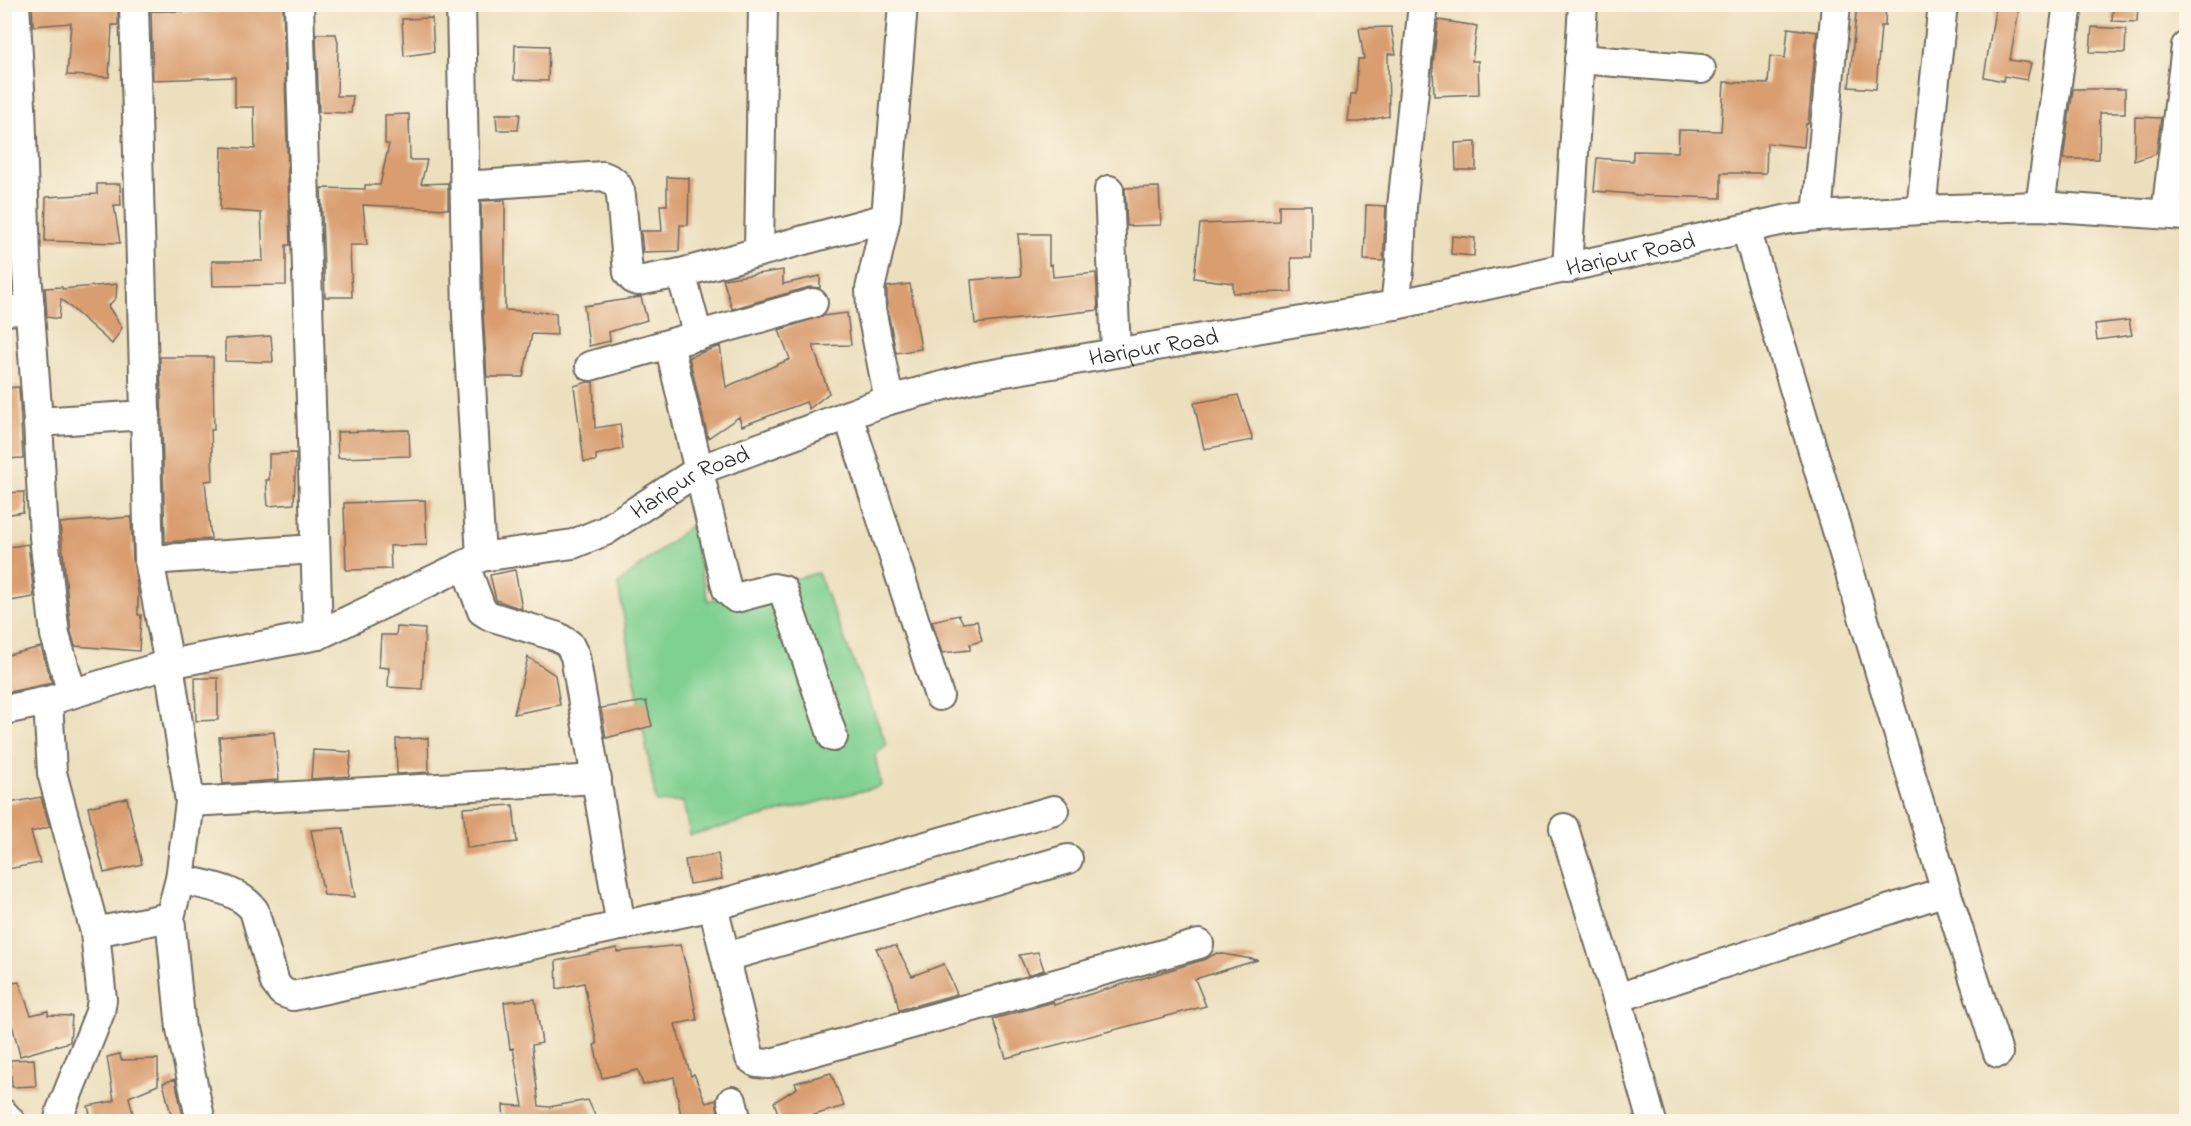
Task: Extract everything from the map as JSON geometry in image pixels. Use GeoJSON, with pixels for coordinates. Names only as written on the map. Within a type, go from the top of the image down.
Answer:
{"type":"FeatureCollection","features":[{"type":"Feature","properties":{"kind":"street"},"geometry":{"type":"LineString","coordinates":[[15,4],[13,106],[26,258],[17,310],[38,422],[44,537],[60,697],[52,773],[95,932],[102,1000],[100,1012],[60,1113],[59,1122]]}},
{"type":"Feature","properties":{"kind":"street"},"geometry":{"type":"LineString","coordinates":[[134,4],[149,560],[169,664],[190,802],[180,879],[170,917],[181,1029],[201,1122]]}},
{"type":"Feature","properties":{"kind":"street"},"geometry":{"type":"LineString","coordinates":[[299,4],[318,635]]}},
{"type":"Feature","properties":{"kind":"street"},"geometry":{"type":"LineString","coordinates":[[461,4],[473,561],[482,611],[490,616],[558,637],[569,644],[574,656],[621,926]]}},
{"type":"Feature","properties":{"kind":"street"},"geometry":{"type":"LineString","coordinates":[[759,251],[763,4]]}},
{"type":"Feature","properties":{"kind":"street"},"geometry":{"type":"LineString","coordinates":[[889,399],[871,309],[870,289],[886,218],[903,4]]}},
{"type":"Feature","properties":{"kind":"street"},"geometry":{"type":"LineString","coordinates":[[1395,304],[1400,262],[1402,207],[1423,4]]}},
{"type":"Feature","properties":{"kind":"street"},"geometry":{"type":"LineString","coordinates":[[1567,269],[1583,4]]}},
{"type":"Feature","properties":{"kind":"street"},"geometry":{"type":"LineString","coordinates":[[1817,216],[1836,4]]}},
{"type":"Feature","properties":{"kind":"street"},"geometry":{"type":"LineString","coordinates":[[1921,210],[1943,4]]}},
{"type":"Feature","properties":{"kind":"street"},"geometry":{"type":"LineString","coordinates":[[2040,206],[2068,4]]}},
{"type":"Feature","properties":{"kind":"street"},"geometry":{"type":"LineString","coordinates":[[2176,215],[2187,46]]}},
{"type":"Feature","properties":{"kind":"street"},"geometry":{"type":"LineString","coordinates":[[1580,59],[1701,69]]}},
{"type":"Feature","properties":{"kind":"street"},"geometry":{"type":"LineString","coordinates":[[465,186],[603,176],[612,179],[619,187],[621,196],[628,273],[630,277],[638,281],[681,273],[886,218]]}},
{"type":"Feature","properties":{"kind":"street"},"geometry":{"type":"LineString","coordinates":[[1109,190],[1116,352]]}},
{"type":"Feature","properties":{"kind":"street","name":"Haripur Road"},"geometry":{"type":"LineString","coordinates":[[4,710],[60,697],[169,664],[318,635],[473,561],[573,544],[605,531],[699,470],[889,399],[976,377],[1395,304],[1567,269],[1746,228],[1817,216],[2040,206],[2176,215]]}},
{"type":"Feature","properties":{"kind":"street"},"geometry":{"type":"LineString","coordinates":[[1746,228],[1946,891],[1998,1053]]}},
{"type":"Feature","properties":{"kind":"street"},"geometry":{"type":"LineString","coordinates":[[681,273],[698,336]]}},
{"type":"Feature","properties":{"kind":"street"},"geometry":{"type":"LineString","coordinates":[[590,366],[813,303]]}},
{"type":"Feature","properties":{"kind":"street"},"geometry":{"type":"LineString","coordinates":[[669,344],[727,590],[736,598],[773,588],[783,590],[833,737]]}},
{"type":"Feature","properties":{"kind":"street"},"geometry":{"type":"LineString","coordinates":[[38,422],[146,415]]}},
{"type":"Feature","properties":{"kind":"street"},"geometry":{"type":"LineString","coordinates":[[848,415],[939,696]]}},
{"type":"Feature","properties":{"kind":"street"},"geometry":{"type":"LineString","coordinates":[[149,560],[315,549]]}},
{"type":"Feature","properties":{"kind":"street"},"geometry":{"type":"LineString","coordinates":[[190,802],[597,779]]}},
{"type":"Feature","properties":{"kind":"street"},"geometry":{"type":"LineString","coordinates":[[180,879],[235,893],[247,901],[254,910],[275,983],[282,992],[293,996],[713,906],[1054,810]]}},
{"type":"Feature","properties":{"kind":"street"},"geometry":{"type":"LineString","coordinates":[[1564,828],[1617,998],[1652,1122]]}},
{"type":"Feature","properties":{"kind":"street"},"geometry":{"type":"LineString","coordinates":[[726,957],[1068,859]]}},
{"type":"Feature","properties":{"kind":"street"},"geometry":{"type":"LineString","coordinates":[[1617,998],[1946,891]]}},
{"type":"Feature","properties":{"kind":"street"},"geometry":{"type":"LineString","coordinates":[[713,906],[750,1058],[758,1063],[768,1064],[1199,944]]}},
{"type":"Feature","properties":{"kind":"street"},"geometry":{"type":"LineString","coordinates":[[95,932],[170,917]]}},
{"type":"Feature","properties":{"kind":"street"},"geometry":{"type":"LineString","coordinates":[[4,1114],[11,1122]]}},
{"type":"Feature","properties":{"kind":"green space"},"geometry":{"type":"Polygon","coordinates":[[[690,526],[708,601],[818,573],[887,745],[875,755],[881,786],[690,835],[683,802],[656,802],[618,584],[690,526]]]}},
{"type":"Feature","properties":{"kind":"building"},"geometry":{"type":"Polygon","coordinates":[[[32,4],[118,4],[118,25],[112,25],[109,77],[67,75],[71,23],[33,26],[32,4]]]}},
{"type":"Feature","properties":{"kind":"building"},"geometry":{"type":"Polygon","coordinates":[[[218,4],[283,4],[290,245],[286,245],[286,285],[213,286],[212,261],[263,261],[261,213],[220,210],[222,147],[255,149],[254,107],[235,107],[235,77],[153,80],[151,11],[219,12],[218,4]]]}},
{"type":"Feature","properties":{"kind":"building"},"geometry":{"type":"Polygon","coordinates":[[[1857,4],[1886,4],[1885,26],[1881,26],[1876,89],[1849,87],[1857,4]]]}},
{"type":"Feature","properties":{"kind":"building"},"geometry":{"type":"Polygon","coordinates":[[[1996,4],[2020,4],[2010,60],[2031,63],[2027,80],[2004,76],[2003,81],[1984,77],[1996,4]]]}},
{"type":"Feature","properties":{"kind":"building"},"geometry":{"type":"Polygon","coordinates":[[[2113,4],[2138,4],[2137,22],[2112,21],[2113,4]]]}},
{"type":"Feature","properties":{"kind":"building"},"geometry":{"type":"Polygon","coordinates":[[[432,18],[434,52],[404,56],[402,19],[432,18]]]}},
{"type":"Feature","properties":{"kind":"building"},"geometry":{"type":"Polygon","coordinates":[[[1438,20],[1477,26],[1472,61],[1478,61],[1479,94],[1434,96],[1433,66],[1438,20]]]}},
{"type":"Feature","properties":{"kind":"building"},"geometry":{"type":"Polygon","coordinates":[[[1391,27],[1396,54],[1388,54],[1389,116],[1348,122],[1351,94],[1356,94],[1358,59],[1364,59],[1359,28],[1391,27]]]}},
{"type":"Feature","properties":{"kind":"building"},"geometry":{"type":"Polygon","coordinates":[[[2092,27],[2126,29],[2125,53],[2090,52],[2092,27]]]}},
{"type":"Feature","properties":{"kind":"building"},"geometry":{"type":"Polygon","coordinates":[[[1788,28],[1817,32],[1804,147],[1767,143],[1766,173],[1721,173],[1721,198],[1632,195],[1594,191],[1597,158],[1633,161],[1633,151],[1678,152],[1679,130],[1721,131],[1724,82],[1768,84],[1770,56],[1785,58],[1788,28]]]}},
{"type":"Feature","properties":{"kind":"building"},"geometry":{"type":"Polygon","coordinates":[[[316,34],[336,34],[338,43],[337,96],[353,96],[351,113],[319,112],[316,34]]]}},
{"type":"Feature","properties":{"kind":"building"},"geometry":{"type":"Polygon","coordinates":[[[515,45],[549,46],[548,81],[514,80],[515,45]]]}},
{"type":"Feature","properties":{"kind":"building"},"geometry":{"type":"Polygon","coordinates":[[[2073,89],[2125,89],[2125,113],[2100,113],[2099,159],[2063,159],[2073,89]]]}},
{"type":"Feature","properties":{"kind":"building"},"geometry":{"type":"Polygon","coordinates":[[[409,114],[410,160],[427,160],[421,184],[448,183],[448,209],[363,205],[367,245],[350,245],[352,297],[325,297],[321,188],[365,189],[365,185],[380,185],[389,144],[385,144],[385,115],[409,114]]]}},
{"type":"Feature","properties":{"kind":"building"},"geometry":{"type":"Polygon","coordinates":[[[496,114],[520,114],[518,130],[497,130],[496,114]]]}},
{"type":"Feature","properties":{"kind":"building"},"geometry":{"type":"Polygon","coordinates":[[[2135,117],[2161,118],[2156,154],[2134,161],[2135,117]]]}},
{"type":"Feature","properties":{"kind":"building"},"geometry":{"type":"Polygon","coordinates":[[[1476,142],[1476,170],[1456,170],[1455,143],[1476,142]]]}},
{"type":"Feature","properties":{"kind":"building"},"geometry":{"type":"Polygon","coordinates":[[[667,177],[689,178],[688,225],[680,225],[679,251],[643,252],[641,231],[662,231],[660,205],[667,205],[667,177]]]}},
{"type":"Feature","properties":{"kind":"building"},"geometry":{"type":"Polygon","coordinates":[[[97,184],[120,184],[121,205],[114,205],[120,243],[45,241],[46,197],[97,194],[97,184]]]}},
{"type":"Feature","properties":{"kind":"building"},"geometry":{"type":"Polygon","coordinates":[[[1159,187],[1161,225],[1127,226],[1125,188],[1159,187]]]}},
{"type":"Feature","properties":{"kind":"building"},"geometry":{"type":"Polygon","coordinates":[[[505,200],[505,310],[556,313],[557,335],[532,334],[523,377],[487,377],[483,314],[481,201],[505,200]]]}},
{"type":"Feature","properties":{"kind":"building"},"geometry":{"type":"Polygon","coordinates":[[[1279,205],[1311,205],[1311,258],[1291,258],[1292,292],[1233,293],[1233,283],[1194,278],[1200,224],[1279,221],[1279,205]]]}},
{"type":"Feature","properties":{"kind":"building"},"geometry":{"type":"Polygon","coordinates":[[[1366,205],[1386,206],[1383,261],[1364,260],[1366,205]]]}},
{"type":"Feature","properties":{"kind":"building"},"geometry":{"type":"Polygon","coordinates":[[[1018,234],[1049,234],[1049,265],[1052,264],[1053,277],[1096,273],[1098,310],[975,324],[971,280],[1021,276],[1018,234]]]}},
{"type":"Feature","properties":{"kind":"building"},"geometry":{"type":"Polygon","coordinates":[[[1452,236],[1475,238],[1474,256],[1451,254],[1452,236]]]}},
{"type":"Feature","properties":{"kind":"building"},"geometry":{"type":"Polygon","coordinates":[[[783,270],[783,284],[820,276],[820,288],[809,287],[732,309],[723,279],[783,270]]]}},
{"type":"Feature","properties":{"kind":"building"},"geometry":{"type":"Polygon","coordinates":[[[117,284],[116,298],[108,306],[122,328],[112,344],[61,299],[59,319],[47,317],[45,288],[62,287],[62,289],[117,284]]]}},
{"type":"Feature","properties":{"kind":"building"},"geometry":{"type":"Polygon","coordinates":[[[910,284],[921,349],[896,353],[887,307],[887,287],[910,284]]]}},
{"type":"Feature","properties":{"kind":"building"},"geometry":{"type":"Polygon","coordinates":[[[641,297],[647,320],[609,332],[610,341],[589,346],[584,306],[641,297]]]}},
{"type":"Feature","properties":{"kind":"building"},"geometry":{"type":"Polygon","coordinates":[[[847,313],[851,345],[813,346],[829,393],[809,409],[806,402],[742,426],[739,417],[708,438],[689,357],[720,346],[726,387],[790,359],[779,330],[822,316],[847,313]]]}},
{"type":"Feature","properties":{"kind":"building"},"geometry":{"type":"Polygon","coordinates":[[[2129,320],[2132,335],[2097,340],[2095,324],[2129,320]]]}},
{"type":"Feature","properties":{"kind":"building"},"geometry":{"type":"Polygon","coordinates":[[[271,336],[273,362],[225,361],[225,339],[271,336]]]}},
{"type":"Feature","properties":{"kind":"building"},"geometry":{"type":"Polygon","coordinates":[[[160,357],[213,357],[214,430],[211,430],[213,480],[205,481],[211,539],[165,542],[160,357]]]}},
{"type":"Feature","properties":{"kind":"building"},"geometry":{"type":"Polygon","coordinates":[[[593,382],[595,428],[620,424],[623,449],[596,455],[596,461],[584,462],[574,386],[593,382]]]}},
{"type":"Feature","properties":{"kind":"building"},"geometry":{"type":"Polygon","coordinates":[[[19,387],[23,458],[4,459],[4,388],[19,387]]]}},
{"type":"Feature","properties":{"kind":"building"},"geometry":{"type":"Polygon","coordinates":[[[1238,395],[1253,440],[1204,449],[1194,403],[1238,395]]]}},
{"type":"Feature","properties":{"kind":"building"},"geometry":{"type":"Polygon","coordinates":[[[409,430],[410,456],[338,458],[337,432],[409,430]]]}},
{"type":"Feature","properties":{"kind":"building"},"geometry":{"type":"Polygon","coordinates":[[[296,453],[294,504],[268,506],[266,480],[269,480],[269,454],[296,453]]]}},
{"type":"Feature","properties":{"kind":"building"},"geometry":{"type":"Polygon","coordinates":[[[24,492],[23,512],[4,515],[4,493],[24,492]]]}},
{"type":"Feature","properties":{"kind":"building"},"geometry":{"type":"Polygon","coordinates":[[[425,500],[427,545],[390,546],[391,569],[346,570],[344,503],[425,500]]]}},
{"type":"Feature","properties":{"kind":"building"},"geometry":{"type":"Polygon","coordinates":[[[131,517],[138,615],[141,615],[139,651],[75,646],[71,632],[60,523],[131,517]]]}},
{"type":"Feature","properties":{"kind":"building"},"geometry":{"type":"Polygon","coordinates":[[[28,544],[34,597],[4,602],[4,548],[28,544]]]}},
{"type":"Feature","properties":{"kind":"building"},"geometry":{"type":"Polygon","coordinates":[[[515,570],[522,609],[496,600],[490,575],[515,570]]]}},
{"type":"Feature","properties":{"kind":"building"},"geometry":{"type":"Polygon","coordinates":[[[959,615],[963,623],[977,621],[982,641],[970,644],[970,650],[942,653],[932,621],[959,615]]]}},
{"type":"Feature","properties":{"kind":"building"},"geometry":{"type":"Polygon","coordinates":[[[397,627],[425,629],[422,689],[388,687],[389,668],[379,667],[381,635],[396,635],[397,627]]]}},
{"type":"Feature","properties":{"kind":"building"},"geometry":{"type":"Polygon","coordinates":[[[41,647],[52,683],[4,693],[4,656],[41,647]]]}},
{"type":"Feature","properties":{"kind":"building"},"geometry":{"type":"Polygon","coordinates":[[[528,657],[555,675],[560,705],[514,714],[528,657]]]}},
{"type":"Feature","properties":{"kind":"building"},"geometry":{"type":"Polygon","coordinates":[[[195,678],[218,678],[218,720],[196,721],[195,678]]]}},
{"type":"Feature","properties":{"kind":"building"},"geometry":{"type":"Polygon","coordinates":[[[646,701],[652,726],[606,738],[601,708],[646,701]]]}},
{"type":"Feature","properties":{"kind":"building"},"geometry":{"type":"Polygon","coordinates":[[[274,732],[279,780],[223,784],[219,737],[274,732]]]}},
{"type":"Feature","properties":{"kind":"building"},"geometry":{"type":"Polygon","coordinates":[[[428,738],[429,772],[397,774],[396,739],[428,738]]]}},
{"type":"Feature","properties":{"kind":"building"},"geometry":{"type":"Polygon","coordinates":[[[313,750],[351,752],[349,776],[311,779],[313,750]]]}},
{"type":"Feature","properties":{"kind":"building"},"geometry":{"type":"Polygon","coordinates":[[[41,797],[50,827],[31,832],[40,863],[8,869],[4,856],[4,804],[41,797]]]}},
{"type":"Feature","properties":{"kind":"building"},"geometry":{"type":"Polygon","coordinates":[[[127,798],[142,864],[104,873],[88,807],[127,798]]]}},
{"type":"Feature","properties":{"kind":"building"},"geometry":{"type":"Polygon","coordinates":[[[513,805],[517,842],[467,848],[463,808],[513,805]]]}},
{"type":"Feature","properties":{"kind":"building"},"geometry":{"type":"Polygon","coordinates":[[[343,828],[355,897],[324,895],[311,830],[343,828]]]}},
{"type":"Feature","properties":{"kind":"building"},"geometry":{"type":"Polygon","coordinates":[[[718,854],[722,879],[689,884],[685,860],[718,854]]]}},
{"type":"Feature","properties":{"kind":"building"},"geometry":{"type":"Polygon","coordinates":[[[680,945],[689,976],[697,1020],[675,1024],[691,1076],[694,1074],[706,1103],[716,1100],[720,1122],[682,1122],[674,1077],[643,1085],[638,1070],[602,1078],[584,983],[557,989],[556,961],[617,948],[617,952],[680,945]]]}},
{"type":"Feature","properties":{"kind":"building"},"geometry":{"type":"Polygon","coordinates":[[[896,946],[912,976],[944,964],[957,994],[899,1010],[893,984],[876,948],[896,946]]]}},
{"type":"Feature","properties":{"kind":"building"},"geometry":{"type":"Polygon","coordinates":[[[1038,952],[1044,970],[1028,975],[1019,955],[1038,952]]]}},
{"type":"Feature","properties":{"kind":"building"},"geometry":{"type":"Polygon","coordinates":[[[1217,953],[1258,960],[1195,979],[1206,1006],[1006,1058],[993,1019],[1053,1002],[1054,1005],[1203,960],[1217,953]]]}},
{"type":"Feature","properties":{"kind":"building"},"geometry":{"type":"Polygon","coordinates":[[[19,982],[31,1015],[48,1011],[48,1015],[72,1016],[70,1042],[20,1056],[9,1012],[4,1014],[4,984],[19,982]]]}},
{"type":"Feature","properties":{"kind":"building"},"geometry":{"type":"Polygon","coordinates":[[[535,999],[542,1043],[532,1045],[539,1106],[549,1107],[588,1100],[598,1122],[504,1122],[503,1105],[523,1106],[513,1048],[510,1049],[504,1002],[535,999]]]}},
{"type":"Feature","properties":{"kind":"building"},"geometry":{"type":"Polygon","coordinates":[[[120,1054],[121,1060],[158,1059],[158,1085],[129,1097],[135,1122],[92,1122],[88,1106],[114,1101],[107,1057],[120,1054]]]}},
{"type":"Feature","properties":{"kind":"building"},"geometry":{"type":"Polygon","coordinates":[[[34,1059],[36,1086],[12,1087],[10,1060],[34,1059]]]}},
{"type":"Feature","properties":{"kind":"building"},"geometry":{"type":"Polygon","coordinates":[[[831,1073],[844,1106],[801,1119],[781,1122],[774,1102],[797,1088],[795,1083],[831,1073]]]}},
{"type":"Feature","properties":{"kind":"building"},"geometry":{"type":"Polygon","coordinates":[[[175,1079],[184,1122],[173,1122],[163,1083],[175,1079]]]}}]}
